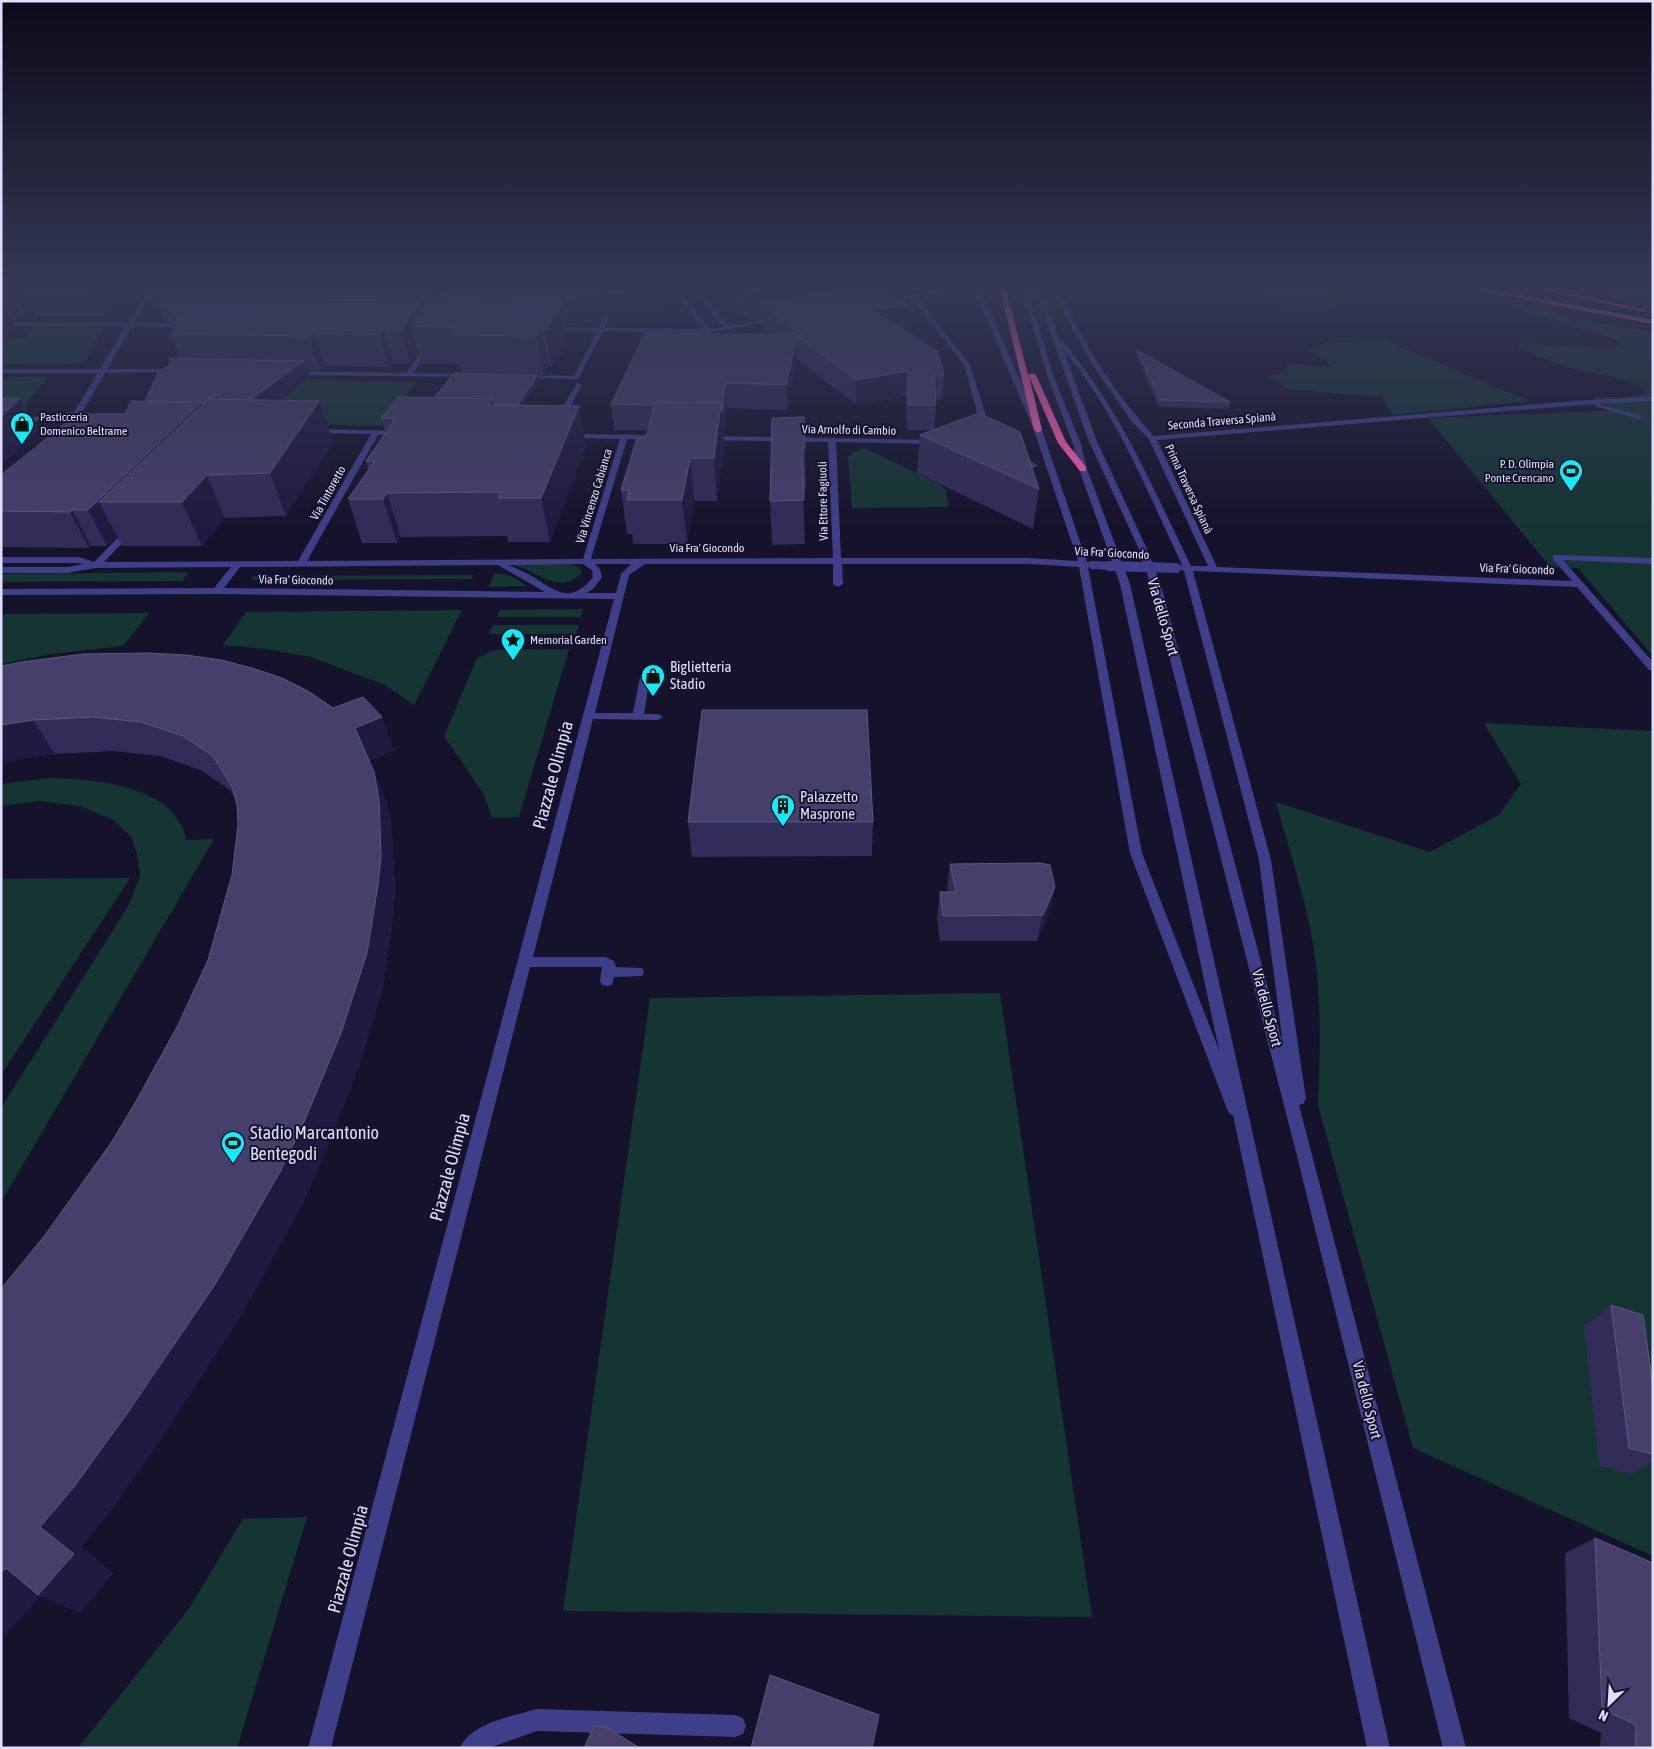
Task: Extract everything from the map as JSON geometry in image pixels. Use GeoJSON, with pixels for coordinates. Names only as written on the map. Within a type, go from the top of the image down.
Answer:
{"type":"FeatureCollection","features":[{"type":"Feature","properties":{"kind":"highway"},"geometry":{"type":"LineString","coordinates":[[1024,367],[1038,430]]}},
{"type":"Feature","properties":{"kind":"highway"},"geometry":{"type":"LineString","coordinates":[[1029,367],[1062,443],[1083,469]]}},
{"type":"Feature","properties":{"kind":"street"},"geometry":{"type":"LineString","coordinates":[[70,430],[106,367]]}},
{"type":"Feature","properties":{"kind":"street"},"geometry":{"type":"LineString","coordinates":[[409,374],[414,367]]}},
{"type":"Feature","properties":{"kind":"street"},"geometry":{"type":"LineString","coordinates":[[554,429],[584,367]]}},
{"type":"Feature","properties":{"kind":"street"},"geometry":{"type":"LineString","coordinates":[[967,367],[985,426]]}},
{"type":"Feature","properties":{"kind":"street"},"geometry":{"type":"LineString","coordinates":[[1010,367],[1038,430],[1087,565],[1136,853],[1250,1149]]}},
{"type":"Feature","properties":{"kind":"street","name":"Via dello Sport"},"geometry":{"type":"LineString","coordinates":[[1048,367],[1126,584],[1379,1748]]}},
{"type":"Feature","properties":{"kind":"street","name":"Via dello Sport"},"geometry":{"type":"LineString","coordinates":[[1066,367],[1092,439],[1142,547],[1156,585],[1305,1156],[1455,1748]]}},
{"type":"Feature","properties":{"kind":"street"},"geometry":{"type":"LineString","coordinates":[[1081,367],[1127,441],[1188,569],[1265,860],[1305,1156]]}},
{"type":"Feature","properties":{"kind":"street","name":"Prima Traversa Spianà"},"geometry":{"type":"LineString","coordinates":[[1097,367],[1135,420],[1152,438],[1214,570]]}},
{"type":"Feature","properties":{"kind":"street"},"geometry":{"type":"LineString","coordinates":[[1,371],[187,371]]}},
{"type":"Feature","properties":{"kind":"street"},"geometry":{"type":"LineString","coordinates":[[283,372],[478,376]]}},
{"type":"Feature","properties":{"kind":"street"},"geometry":{"type":"LineString","coordinates":[[517,377],[577,381]]}},
{"type":"Feature","properties":{"kind":"street","name":"Seconda Traversa Spianà"},"geometry":{"type":"LineString","coordinates":[[1152,438],[1588,402],[1653,399]]}},
{"type":"Feature","properties":{"kind":"street"},"geometry":{"type":"LineString","coordinates":[[1588,402],[1638,417]]}},
{"type":"Feature","properties":{"kind":"street"},"geometry":{"type":"LineString","coordinates":[[1,423],[78,414]]}},
{"type":"Feature","properties":{"kind":"street"},"geometry":{"type":"LineString","coordinates":[[306,431],[414,433]]}},
{"type":"Feature","properties":{"kind":"street","name":"Via Tintoretto"},"geometry":{"type":"LineString","coordinates":[[301,564],[375,433]]}},
{"type":"Feature","properties":{"kind":"street"},"geometry":{"type":"LineString","coordinates":[[560,436],[671,438]]}},
{"type":"Feature","properties":{"kind":"street","name":"Via Vincenzo Cabianca"},"geometry":{"type":"LineString","coordinates":[[586,562],[624,437]]}},
{"type":"Feature","properties":{"kind":"street","name":"Via Arnolfo di Cambio"},"geometry":{"type":"LineString","coordinates":[[700,438],[944,442]]}},
{"type":"Feature","properties":{"kind":"street","name":"Via Ettore Fagiuoli"},"geometry":{"type":"LineString","coordinates":[[832,441],[835,561],[838,584]]}},
{"type":"Feature","properties":{"kind":"street"},"geometry":{"type":"LineString","coordinates":[[1010,450],[1034,466]]}},
{"type":"Feature","properties":{"kind":"street"},"geometry":{"type":"LineString","coordinates":[[96,565],[140,520]]}},
{"type":"Feature","properties":{"kind":"street","name":"Via Fra' Giocondo"},"geometry":{"type":"LineString","coordinates":[[1653,561],[1556,557],[1653,668]]}},
{"type":"Feature","properties":{"kind":"street","name":"Via Fra' Giocondo"},"geometry":{"type":"LineString","coordinates":[[1,560],[79,560],[96,565]]}},
{"type":"Feature","properties":{"kind":"street"},"geometry":{"type":"LineString","coordinates":[[618,596],[625,574],[643,561]]}},
{"type":"Feature","properties":{"kind":"street","name":"Via Fra' Giocondo"},"geometry":{"type":"LineString","coordinates":[[1,570],[67,570],[96,565],[643,561],[1029,561],[1087,565],[1580,584]]}},
{"type":"Feature","properties":{"kind":"street"},"geometry":{"type":"LineString","coordinates":[[573,596],[590,587],[598,578],[596,569],[586,562]]}},
{"type":"Feature","properties":{"kind":"street","name":"Via Fra' Giocondo"},"geometry":{"type":"LineString","coordinates":[[498,563],[525,576],[556,595]]}},
{"type":"Feature","properties":{"kind":"street"},"geometry":{"type":"LineString","coordinates":[[217,591],[237,565]]}},
{"type":"Feature","properties":{"kind":"street","name":"Via Fra' Giocondo"},"geometry":{"type":"LineString","coordinates":[[1,592],[217,591],[618,596]]}},
{"type":"Feature","properties":{"kind":"street","name":"Piazzale Olimpia"},"geometry":{"type":"LineString","coordinates":[[319,1748],[589,716],[618,596]]}},
{"type":"Feature","properties":{"kind":"street"},"geometry":{"type":"LineString","coordinates":[[638,716],[645,677]]}},
{"type":"Feature","properties":{"kind":"street"},"geometry":{"type":"LineString","coordinates":[[589,716],[658,717]]}},
{"type":"Feature","properties":{"kind":"street"},"geometry":{"type":"LineString","coordinates":[[525,962],[605,962],[610,965],[608,976],[637,972]]}},
{"type":"Feature","properties":{"kind":"street"},"geometry":{"type":"LineString","coordinates":[[471,1748],[484,1736],[537,1720],[735,1726]]}},
{"type":"Feature","properties":{"kind":"green space"},"geometry":{"type":"Polygon","coordinates":[[[1285,367],[1447,367],[1531,401],[1392,415],[1382,397],[1286,389],[1270,376],[1288,372],[1285,367]]]}},
{"type":"Feature","properties":{"kind":"green space","name":"P. D. Olimpia Ponte Crencano"},"geometry":{"type":"Polygon","coordinates":[[[1566,367],[1653,367],[1653,656],[1578,568],[1550,567],[1428,418],[1617,410],[1593,398],[1634,396],[1648,393],[1630,383],[1566,367]]]}},
{"type":"Feature","properties":{"kind":"green space"},"geometry":{"type":"Polygon","coordinates":[[[42,376],[47,378],[20,413],[1,415],[1,378],[42,376]]]}},
{"type":"Feature","properties":{"kind":"green space"},"geometry":{"type":"Polygon","coordinates":[[[306,379],[417,382],[380,426],[252,423],[306,379]]]}},
{"type":"Feature","properties":{"kind":"green space"},"geometry":{"type":"Polygon","coordinates":[[[865,448],[941,485],[945,489],[949,507],[852,508],[848,457],[858,450],[865,448]]]}},
{"type":"Feature","properties":{"kind":"green space"},"geometry":{"type":"Polygon","coordinates":[[[515,564],[569,564],[579,567],[582,572],[575,579],[558,582],[549,580],[515,564]]]}},
{"type":"Feature","properties":{"kind":"green space"},"geometry":{"type":"Polygon","coordinates":[[[189,572],[182,581],[1,582],[1,574],[189,572]]]}},
{"type":"Feature","properties":{"kind":"green space"},"geometry":{"type":"Polygon","coordinates":[[[494,573],[511,576],[527,586],[489,587],[494,573]]]}},
{"type":"Feature","properties":{"kind":"green space"},"geometry":{"type":"Polygon","coordinates":[[[473,575],[472,579],[251,580],[254,576],[473,575]]]}},
{"type":"Feature","properties":{"kind":"green space"},"geometry":{"type":"Polygon","coordinates":[[[583,609],[581,617],[497,617],[500,610],[583,609]]]}},
{"type":"Feature","properties":{"kind":"green space"},"geometry":{"type":"Polygon","coordinates":[[[462,610],[414,705],[385,685],[311,657],[266,649],[223,645],[246,612],[462,610]]]}},
{"type":"Feature","properties":{"kind":"green space"},"geometry":{"type":"Polygon","coordinates":[[[149,613],[123,646],[52,654],[1,664],[1,614],[149,613]]]}},
{"type":"Feature","properties":{"kind":"green space"},"geometry":{"type":"Polygon","coordinates":[[[493,625],[579,625],[576,634],[489,634],[493,625]]]}},
{"type":"Feature","properties":{"kind":"green space"},"geometry":{"type":"Polygon","coordinates":[[[569,649],[519,817],[492,818],[483,793],[444,736],[477,658],[495,650],[569,649]]]}},
{"type":"Feature","properties":{"kind":"green space"},"geometry":{"type":"Polygon","coordinates":[[[1484,723],[1653,731],[1653,1556],[1413,1448],[1318,1105],[1320,1022],[1314,950],[1300,886],[1276,802],[1430,852],[1499,815],[1521,784],[1484,723]]]}},
{"type":"Feature","properties":{"kind":"green space"},"geometry":{"type":"Polygon","coordinates":[[[50,778],[104,782],[141,792],[171,811],[182,827],[186,840],[214,839],[1,1202],[1,1108],[129,905],[140,876],[138,858],[131,836],[113,820],[80,806],[38,801],[1,806],[1,784],[50,778]]]}},
{"type":"Feature","properties":{"kind":"green space"},"geometry":{"type":"Polygon","coordinates":[[[130,878],[1,1075],[1,879],[130,878]]]}},
{"type":"Feature","properties":{"kind":"green space"},"geometry":{"type":"Polygon","coordinates":[[[1000,993],[1092,1617],[563,1611],[650,998],[1000,993]]]}},
{"type":"Feature","properties":{"kind":"green space"},"geometry":{"type":"Polygon","coordinates":[[[307,1517],[237,1748],[78,1748],[188,1610],[243,1519],[307,1517]]]}},
{"type":"Feature","properties":{"kind":"building"},"geometry":{"type":"Polygon","coordinates":[[[167,367],[296,367],[250,400],[219,399],[217,395],[213,395],[203,404],[202,402],[145,401],[158,373],[167,367]]]}},
{"type":"Feature","properties":{"kind":"building"},"geometry":{"type":"Polygon","coordinates":[[[629,367],[790,367],[786,385],[725,383],[723,410],[721,410],[721,403],[655,402],[654,405],[611,404],[629,367]]]}},
{"type":"Feature","properties":{"kind":"building"},"geometry":{"type":"Polygon","coordinates":[[[838,367],[942,367],[944,374],[934,375],[936,405],[908,405],[908,371],[856,380],[838,367]]]}},
{"type":"Feature","properties":{"kind":"building"},"geometry":{"type":"Polygon","coordinates":[[[1145,367],[1167,367],[1230,402],[1160,400],[1145,367]]]}},
{"type":"Feature","properties":{"kind":"building"},"geometry":{"type":"Polygon","coordinates":[[[454,373],[538,375],[518,405],[495,405],[493,399],[434,398],[454,373]]]}},
{"type":"Feature","properties":{"kind":"building"},"geometry":{"type":"Polygon","coordinates":[[[213,395],[217,395],[211,399],[319,401],[270,473],[207,475],[182,502],[99,502],[213,395]]]}},
{"type":"Feature","properties":{"kind":"building"},"geometry":{"type":"Polygon","coordinates":[[[398,397],[493,399],[489,405],[579,406],[541,498],[498,498],[501,492],[387,493],[383,499],[348,499],[375,461],[366,461],[396,418],[381,418],[398,397]]]}},
{"type":"Feature","properties":{"kind":"building"},"geometry":{"type":"Polygon","coordinates":[[[20,398],[1,417],[1,399],[20,398]]]}},
{"type":"Feature","properties":{"kind":"building"},"geometry":{"type":"Polygon","coordinates":[[[131,401],[202,402],[88,510],[72,510],[70,512],[1,511],[1,475],[77,414],[125,414],[131,401]]]}},
{"type":"Feature","properties":{"kind":"building"},"geometry":{"type":"Polygon","coordinates":[[[655,402],[721,403],[714,458],[690,458],[682,500],[627,500],[629,490],[621,490],[637,438],[646,438],[655,402]]]}},
{"type":"Feature","properties":{"kind":"building"},"geometry":{"type":"Polygon","coordinates":[[[979,413],[1020,432],[1039,489],[920,435],[979,413]]]}},
{"type":"Feature","properties":{"kind":"building"},"geometry":{"type":"Polygon","coordinates":[[[804,417],[805,448],[802,448],[804,500],[770,501],[772,418],[804,417]]]}},
{"type":"Feature","properties":{"kind":"building","name":"Stadio Marcantonio Bentegodi"},"geometry":{"type":"Polygon","coordinates":[[[148,653],[186,655],[221,660],[252,668],[282,678],[308,691],[333,708],[363,697],[382,717],[355,728],[374,772],[379,800],[381,855],[378,885],[367,953],[341,1033],[304,1122],[280,1172],[214,1286],[126,1415],[73,1488],[40,1527],[74,1554],[38,1595],[6,1568],[1,1573],[1,1289],[45,1235],[111,1143],[177,1027],[208,960],[232,875],[238,825],[237,805],[233,788],[213,756],[183,736],[141,722],[92,717],[33,720],[1,725],[1,666],[83,654],[148,653]]]}},
{"type":"Feature","properties":{"kind":"building","name":"Palazzetto Masprone"},"geometry":{"type":"Polygon","coordinates":[[[702,710],[867,710],[873,822],[688,822],[702,710]]]}},
{"type":"Feature","properties":{"kind":"building"},"geometry":{"type":"Polygon","coordinates":[[[1040,863],[1050,865],[1055,887],[1043,915],[943,916],[940,892],[956,892],[950,864],[1040,863]]]}},
{"type":"Feature","properties":{"kind":"building"},"geometry":{"type":"Polygon","coordinates":[[[1611,1305],[1643,1315],[1653,1388],[1653,1454],[1629,1448],[1611,1305]]]}},
{"type":"Feature","properties":{"kind":"building"},"geometry":{"type":"Polygon","coordinates":[[[1595,1538],[1653,1563],[1653,1748],[1635,1748],[1636,1725],[1602,1709],[1595,1538]]]}},
{"type":"Feature","properties":{"kind":"building"},"geometry":{"type":"Polygon","coordinates":[[[770,1675],[879,1715],[872,1748],[751,1748],[770,1675]]]}},
{"type":"Feature","properties":{"kind":"building"},"geometry":{"type":"Polygon","coordinates":[[[594,1726],[606,1727],[640,1748],[584,1748],[594,1726]]]}},
{"type":"Feature","properties":{"kind":"place","name":"Pasticceria Domenico Beltrame"},"geometry":{"type":"Point","coordinates":[22,445]}},
{"type":"Feature","properties":{"kind":"place","name":"P. D. Olimpia Ponte Crencano"},"geometry":{"type":"Point","coordinates":[1571,492]}},
{"type":"Feature","properties":{"kind":"place","name":"Memorial Garden"},"geometry":{"type":"Point","coordinates":[513,661]}},
{"type":"Feature","properties":{"kind":"place","name":"Biglietteria Stadio"},"geometry":{"type":"Point","coordinates":[653,697]}},
{"type":"Feature","properties":{"kind":"place","name":"Palazzetto Masprone"},"geometry":{"type":"Point","coordinates":[783,827]}},
{"type":"Feature","properties":{"kind":"place","name":"Stadio Marcantonio Bentegodi"},"geometry":{"type":"Point","coordinates":[233,1164]}}]}
